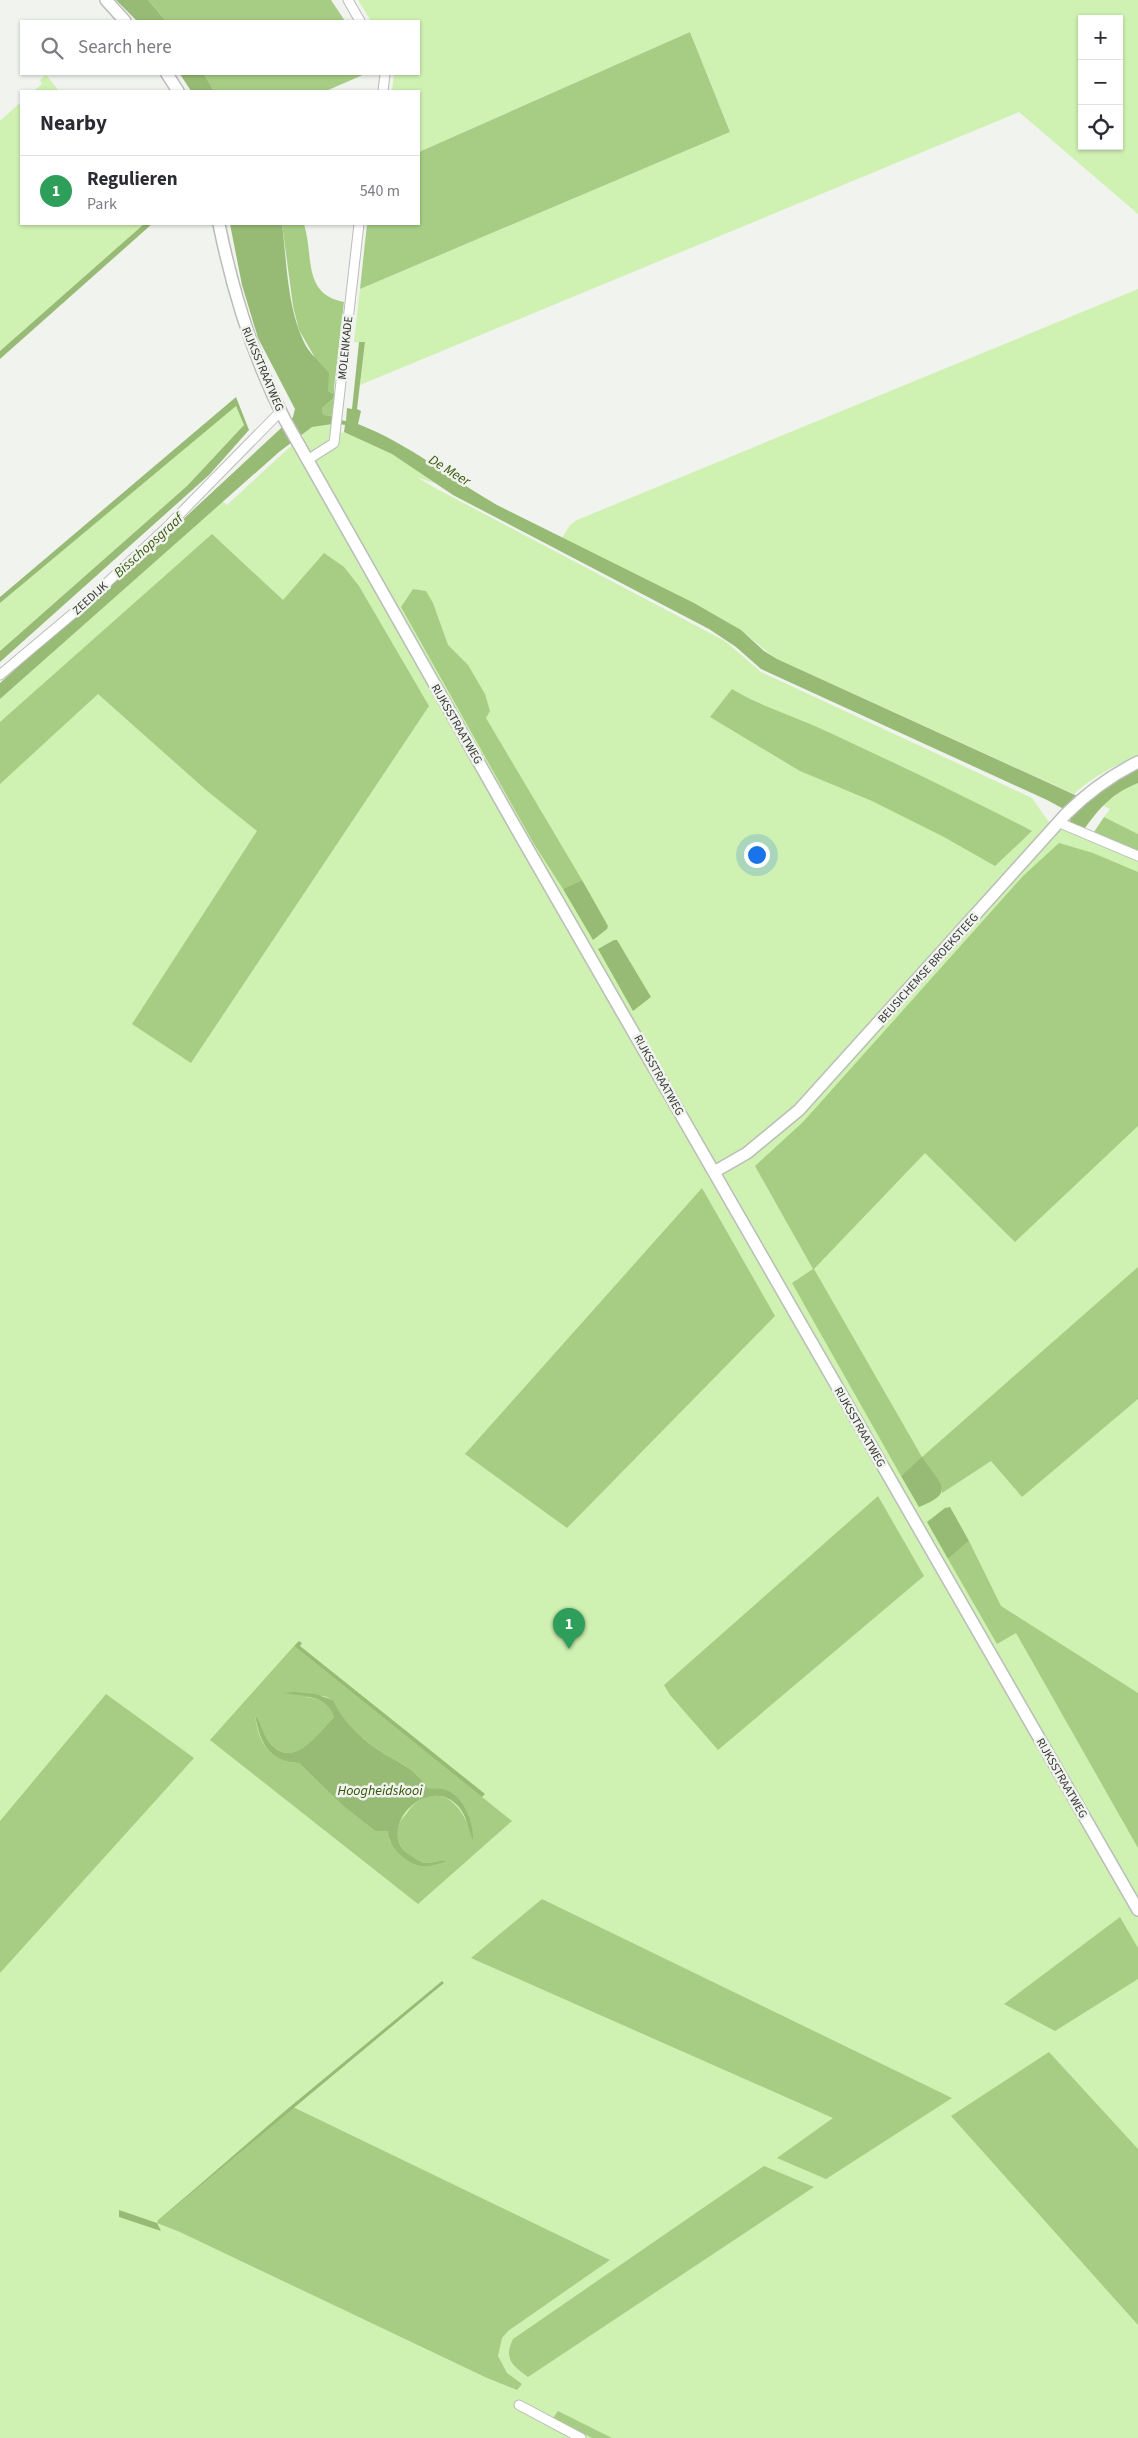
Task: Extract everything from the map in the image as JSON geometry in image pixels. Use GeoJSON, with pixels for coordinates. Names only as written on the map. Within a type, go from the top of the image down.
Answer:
{"type":"FeatureCollection","features":[{"type":"Feature","properties":{"kind":"main road"},"geometry":{"type":"LineString","coordinates":[[106,0],[124,20]]}},
{"type":"Feature","properties":{"kind":"main road"},"geometry":{"type":"LineString","coordinates":[[168,75],[177,90]]}},
{"type":"Feature","properties":{"kind":"main road","name":"RIJKSSTRAATWEG"},"geometry":{"type":"LineString","coordinates":[[219,225],[244,327],[266,382],[283,416],[1138,1910]]}},
{"type":"Feature","properties":{"kind":"main road","name":"BEUSICHEMSE BROEKSTEEG"},"geometry":{"type":"LineString","coordinates":[[714,1172],[747,1153],[799,1110],[1085,795],[1110,776],[1138,762]]}},
{"type":"Feature","properties":{"kind":"street"},"geometry":{"type":"LineString","coordinates":[[348,0],[359,20]]}},
{"type":"Feature","properties":{"kind":"street"},"geometry":{"type":"LineString","coordinates":[[383,90],[385,75]]}},
{"type":"Feature","properties":{"kind":"street","name":"MOLENKADE"},"geometry":{"type":"LineString","coordinates":[[309,459],[334,443],[359,225]]}},
{"type":"Feature","properties":{"kind":"street","name":"ZEEDIJK"},"geometry":{"type":"LineString","coordinates":[[0,674],[82,606],[283,416]]}},
{"type":"Feature","properties":{"kind":"street"},"geometry":{"type":"LineString","coordinates":[[1063,818],[1138,856]]}},
{"type":"Feature","properties":{"kind":"street"},"geometry":{"type":"LineString","coordinates":[[519,2405],[581,2438]]}},
{"type":"Feature","properties":{"kind":"shaded area"},"geometry":{"type":"Polygon","coordinates":[[[148,0],[331,0],[344,20],[165,20],[148,0]]]}},
{"type":"Feature","properties":{"kind":"shaded area"},"geometry":{"type":"Polygon","coordinates":[[[358,0],[1138,0],[1138,214],[1019,112],[360,385],[365,343],[354,342],[360,289],[730,132],[690,32],[420,152],[420,90],[392,90],[394,75],[420,75],[420,20],[370,20],[358,0]]]}},
{"type":"Feature","properties":{"kind":"shaded area"},"geometry":{"type":"Polygon","coordinates":[[[690,32],[730,132],[360,289],[367,225],[420,225],[420,152],[690,32]]]}},
{"type":"Feature","properties":{"kind":"shaded area"},"geometry":{"type":"Polygon","coordinates":[[[46,75],[58,90],[35,90],[42,84],[40,80],[46,75]]]}},
{"type":"Feature","properties":{"kind":"shaded area"},"geometry":{"type":"Polygon","coordinates":[[[205,75],[363,75],[328,90],[213,90],[205,75]]]}},
{"type":"Feature","properties":{"kind":"shaded area"},"geometry":{"type":"Polygon","coordinates":[[[20,103],[20,225],[143,225],[0,351],[0,121],[20,103]]]}},
{"type":"Feature","properties":{"kind":"shaded area"},"geometry":{"type":"Polygon","coordinates":[[[282,225],[304,225],[312,272],[316,282],[321,291],[331,298],[344,302],[334,394],[328,391],[314,356],[299,330],[293,306],[282,225]]]}},
{"type":"Feature","properties":{"kind":"shaded area"},"geometry":{"type":"Polygon","coordinates":[[[1138,289],[1138,756],[1104,772],[1074,794],[777,659],[743,632],[717,617],[562,538],[570,525],[577,520],[1138,289]]]}},
{"type":"Feature","properties":{"kind":"shaded area"},"geometry":{"type":"Polygon","coordinates":[[[334,394],[334,416],[324,415],[322,408],[333,399],[334,394]]]}},
{"type":"Feature","properties":{"kind":"shaded area"},"geometry":{"type":"Polygon","coordinates":[[[236,405],[244,425],[187,486],[0,651],[0,603],[236,405]]]}},
{"type":"Feature","properties":{"kind":"shaded area"},"geometry":{"type":"Polygon","coordinates":[[[332,424],[330,430],[345,432],[393,454],[436,484],[417,477],[435,488],[725,641],[761,672],[1032,798],[1048,821],[1138,860],[1138,2438],[0,2438],[0,699],[222,501],[227,505],[291,446],[304,438],[302,434],[312,427],[332,424]]]}},
{"type":"Feature","properties":{"kind":"shaded area"},"geometry":{"type":"Polygon","coordinates":[[[212,534],[283,600],[324,553],[344,567],[359,586],[429,706],[191,1063],[132,1024],[257,831],[206,790],[98,694],[0,784],[0,722],[212,534]]]}},
{"type":"Feature","properties":{"kind":"shaded area"},"geometry":{"type":"Polygon","coordinates":[[[413,589],[426,591],[433,603],[448,645],[468,665],[485,694],[490,711],[486,718],[582,880],[563,889],[534,844],[401,607],[413,589]]]}},
{"type":"Feature","properties":{"kind":"shaded area"},"geometry":{"type":"Polygon","coordinates":[[[732,689],[878,755],[1032,831],[995,866],[944,837],[872,801],[800,771],[710,717],[732,689]]]}},
{"type":"Feature","properties":{"kind":"shaded area"},"geometry":{"type":"Polygon","coordinates":[[[1138,783],[1138,834],[1104,817],[1110,809],[1102,805],[1126,788],[1138,783]]]}},
{"type":"Feature","properties":{"kind":"shaded area"},"geometry":{"type":"Polygon","coordinates":[[[1104,817],[1138,834],[1138,851],[1094,832],[1104,817]]]}},
{"type":"Feature","properties":{"kind":"shaded area"},"geometry":{"type":"Polygon","coordinates":[[[1059,843],[1093,853],[1138,872],[1138,1126],[1015,1242],[925,1153],[814,1269],[922,1457],[1138,1267],[1138,1399],[1022,1497],[991,1461],[942,1493],[938,1479],[922,1458],[901,1476],[792,1283],[813,1269],[755,1166],[803,1122],[1023,876],[1059,843]]]}},
{"type":"Feature","properties":{"kind":"shaded area"},"geometry":{"type":"Polygon","coordinates":[[[702,1188],[775,1316],[567,1528],[465,1454],[702,1188]]]}},
{"type":"Feature","properties":{"kind":"shaded area"},"geometry":{"type":"Polygon","coordinates":[[[878,1496],[924,1576],[718,1750],[670,1695],[664,1685],[878,1496]]]}},
{"type":"Feature","properties":{"kind":"shaded area"},"geometry":{"type":"Polygon","coordinates":[[[969,1541],[1001,1606],[1138,1693],[1138,1848],[1016,1633],[997,1644],[948,1559],[969,1541]]]}},
{"type":"Feature","properties":{"kind":"shaded area"},"geometry":{"type":"Polygon","coordinates":[[[294,1646],[512,1821],[418,1904],[210,1740],[294,1646]],[[324,1696],[306,1697],[316,1699],[327,1705],[334,1717],[311,1742],[294,1752],[285,1753],[276,1749],[267,1739],[255,1715],[259,1734],[267,1749],[280,1759],[299,1763],[342,1805],[375,1831],[388,1831],[390,1842],[411,1857],[403,1849],[397,1838],[398,1826],[409,1810],[418,1801],[427,1796],[436,1795],[452,1802],[465,1818],[469,1828],[468,1814],[443,1789],[427,1789],[419,1777],[409,1769],[370,1744],[343,1717],[333,1700],[324,1696]],[[414,1859],[424,1866],[446,1862],[444,1860],[427,1863],[414,1859]]]}},
{"type":"Feature","properties":{"kind":"shaded area"},"geometry":{"type":"Polygon","coordinates":[[[106,1694],[194,1758],[0,1973],[0,1821],[106,1694]]]}},
{"type":"Feature","properties":{"kind":"shaded area"},"geometry":{"type":"Polygon","coordinates":[[[542,1899],[952,2098],[826,2179],[777,2158],[833,2118],[471,1958],[542,1899]]]}},
{"type":"Feature","properties":{"kind":"shaded area"},"geometry":{"type":"Polygon","coordinates":[[[1120,1917],[1138,1948],[1138,1979],[1055,2031],[1004,2004],[1120,1917]]]}},
{"type":"Feature","properties":{"kind":"shaded area"},"geometry":{"type":"Polygon","coordinates":[[[1049,2052],[1138,2149],[1138,2325],[951,2116],[1049,2052]]]}},
{"type":"Feature","properties":{"kind":"shaded area"},"geometry":{"type":"Polygon","coordinates":[[[293,2107],[610,2260],[508,2331],[502,2338],[498,2356],[507,2373],[522,2384],[517,2390],[485,2377],[180,2232],[157,2223],[158,2220],[293,2107]]]}},
{"type":"Feature","properties":{"kind":"shaded area"},"geometry":{"type":"Polygon","coordinates":[[[764,2166],[814,2187],[528,2377],[514,2365],[509,2357],[513,2339],[764,2166]]]}},
{"type":"Feature","properties":{"kind":"shaded area"},"geometry":{"type":"Polygon","coordinates":[[[558,2411],[612,2438],[592,2438],[553,2418],[558,2411]]]}},
{"type":"Feature","properties":{"kind":"water"},"geometry":{"type":"Polygon","coordinates":[[[116,0],[148,0],[165,20],[136,20],[116,0]]]}},
{"type":"Feature","properties":{"kind":"water"},"geometry":{"type":"Polygon","coordinates":[[[181,75],[205,75],[213,90],[190,90],[181,75]]]}},
{"type":"Feature","properties":{"kind":"water"},"geometry":{"type":"Polygon","coordinates":[[[143,225],[151,225],[0,359],[0,351],[143,225]]]}},
{"type":"Feature","properties":{"kind":"water"},"geometry":{"type":"Polygon","coordinates":[[[230,225],[282,225],[291,302],[306,346],[329,373],[328,391],[334,394],[333,399],[322,408],[322,412],[324,415],[334,416],[332,424],[312,427],[279,452],[0,699],[0,683],[178,524],[293,417],[295,409],[258,338],[242,285],[230,225]]]}},
{"type":"Feature","properties":{"kind":"water"},"geometry":{"type":"Polygon","coordinates":[[[359,342],[365,342],[357,409],[361,411],[358,424],[395,441],[497,505],[694,603],[741,630],[764,651],[777,659],[1086,800],[1116,780],[1138,769],[1138,783],[1121,791],[1108,801],[1085,828],[1069,823],[1073,814],[1047,800],[761,669],[736,647],[709,629],[453,495],[392,454],[344,432],[345,425],[340,424],[340,420],[346,421],[347,408],[352,409],[359,342]]]}},
{"type":"Feature","properties":{"kind":"water"},"geometry":{"type":"Polygon","coordinates":[[[236,397],[249,430],[209,475],[0,662],[0,651],[187,486],[244,425],[236,406],[0,603],[0,597],[236,397]]]}},
{"type":"Feature","properties":{"kind":"water"},"geometry":{"type":"Polygon","coordinates":[[[582,880],[608,926],[607,929],[593,940],[563,889],[582,880]]]}},
{"type":"Feature","properties":{"kind":"water"},"geometry":{"type":"Polygon","coordinates":[[[617,940],[651,997],[633,1011],[598,949],[617,940]]]}},
{"type":"Feature","properties":{"kind":"water"},"geometry":{"type":"Polygon","coordinates":[[[922,1457],[939,1481],[941,1492],[931,1502],[919,1507],[901,1476],[922,1457]]]}},
{"type":"Feature","properties":{"kind":"water"},"geometry":{"type":"Polygon","coordinates":[[[950,1507],[969,1541],[948,1559],[927,1522],[945,1508],[950,1507]]]}},
{"type":"Feature","properties":{"kind":"water"},"geometry":{"type":"Polygon","coordinates":[[[299,1641],[302,1643],[300,1646],[485,1794],[482,1797],[294,1646],[299,1641]]]}},
{"type":"Feature","properties":{"kind":"water","name":"Hoogheidskooi"},"geometry":{"type":"Polygon","coordinates":[[[283,1693],[315,1694],[333,1700],[343,1717],[370,1744],[409,1768],[427,1788],[443,1789],[450,1792],[462,1803],[466,1810],[472,1825],[473,1840],[465,1818],[458,1806],[446,1798],[432,1796],[420,1800],[409,1808],[401,1819],[398,1831],[399,1843],[408,1854],[421,1862],[427,1863],[444,1860],[446,1862],[428,1866],[416,1865],[399,1854],[391,1843],[388,1831],[375,1831],[342,1805],[299,1763],[288,1762],[273,1754],[263,1742],[255,1715],[267,1739],[276,1749],[285,1753],[294,1752],[311,1742],[334,1717],[326,1704],[320,1701],[306,1696],[283,1693]]]}},
{"type":"Feature","properties":{"kind":"water"},"geometry":{"type":"Polygon","coordinates":[[[442,1981],[444,1983],[160,2219],[285,2111],[442,1981]]]}},
{"type":"Feature","properties":{"kind":"water"},"geometry":{"type":"Polygon","coordinates":[[[119,2210],[157,2223],[161,2231],[119,2217],[119,2210]]]}},
{"type":"Feature","properties":{"kind":"place","name":"Regulieren"},"geometry":{"type":"Point","coordinates":[569,1649]}},
{"type":"Feature","properties":{"kind":"water label","name":"De Meer"},"geometry":{"type":"Point","coordinates":[450,470]}},
{"type":"Feature","properties":{"kind":"water label","name":"Bisschopsgraaf"},"geometry":{"type":"Point","coordinates":[148,545]}}]}
